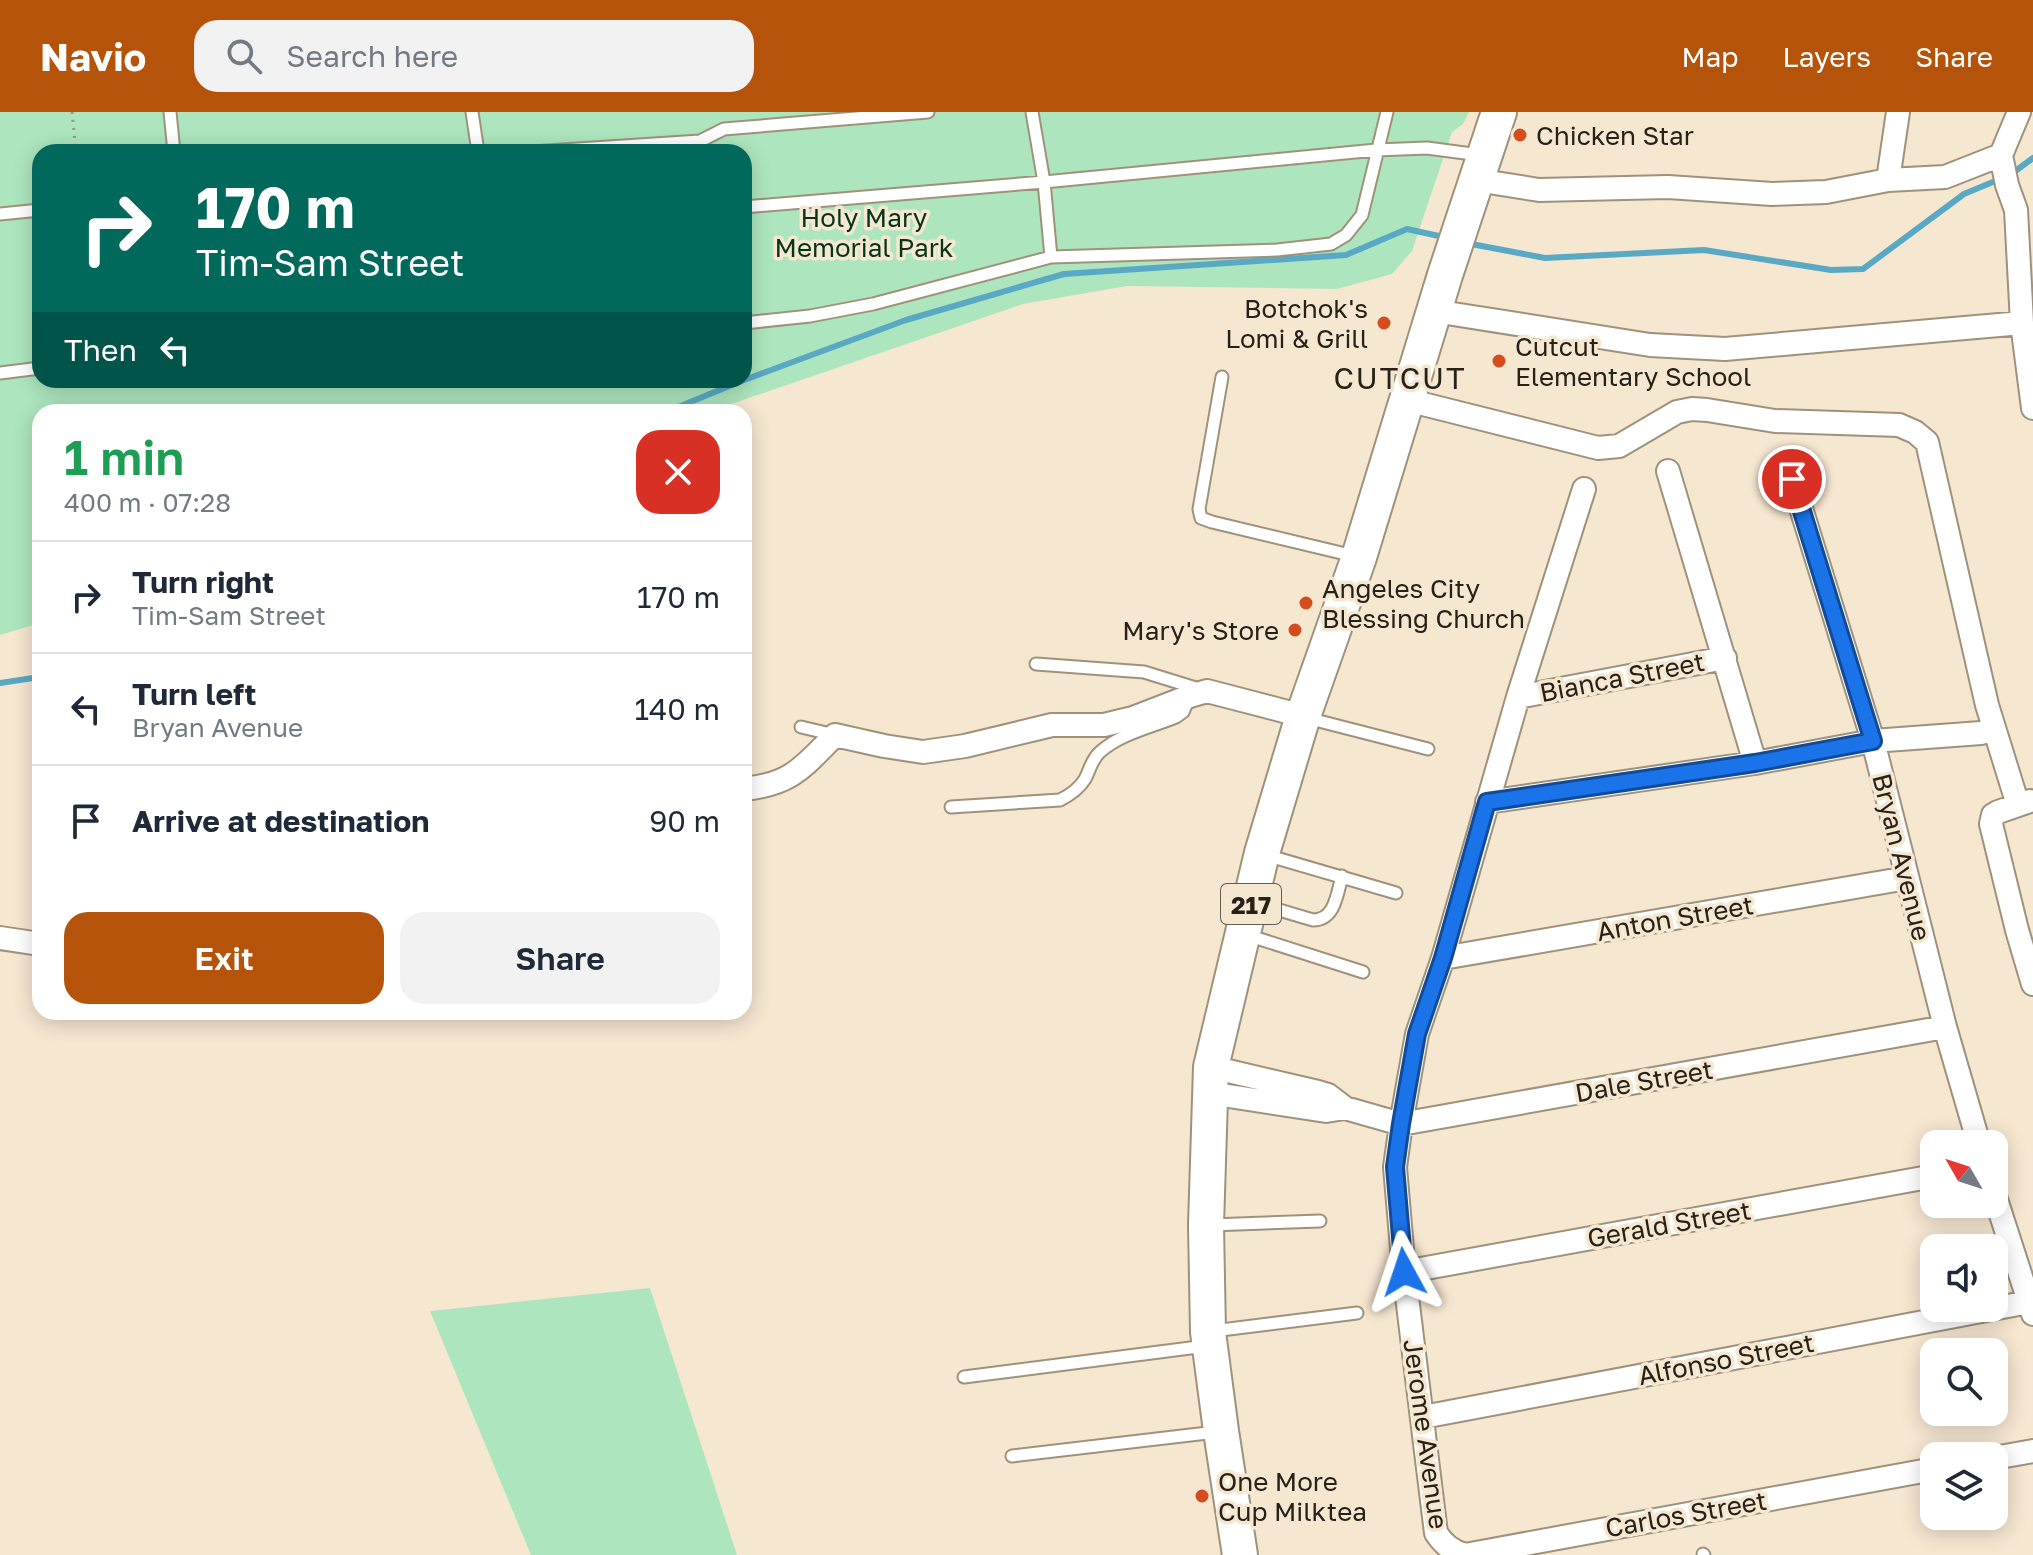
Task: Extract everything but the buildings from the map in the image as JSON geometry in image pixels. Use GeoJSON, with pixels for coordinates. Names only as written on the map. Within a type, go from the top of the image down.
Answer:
{"type":"FeatureCollection","features":[{"type":"Feature","properties":{"kind":"main road","name":"217"},"geometry":{"type":"LineString","coordinates":[[1240,1555],[1210,1339],[1206,1225],[1210,1080],[1262,853],[1303,716],[1359,557],[1445,275],[1499,112]]}},
{"type":"Feature","properties":{"kind":"street"},"geometry":{"type":"LineString","coordinates":[[1888,180],[1898,112]]}},
{"type":"Feature","properties":{"kind":"street"},"geometry":{"type":"LineString","coordinates":[[2019,112],[2004,168],[2024,210],[2022,323],[2033,408]]}},
{"type":"Feature","properties":{"kind":"street"},"geometry":{"type":"LineString","coordinates":[[1480,168],[1539,190],[1668,187],[1772,194],[1826,192],[1888,180],[1945,177],[2004,168]]}},
{"type":"Feature","properties":{"kind":"street"},"geometry":{"type":"LineString","coordinates":[[1434,311],[1650,345],[1725,349],[2022,323]]}},
{"type":"Feature","properties":{"kind":"street"},"geometry":{"type":"LineString","coordinates":[[1407,400],[1598,448],[1619,446],[1677,412],[1692,409],[1775,421],[1899,425],[1927,442],[1987,705],[2026,802],[1993,815],[1991,824],[2033,984]]}},
{"type":"Feature","properties":{"kind":"street"},"geometry":{"type":"LineString","coordinates":[[1668,471],[1755,763]]}},
{"type":"Feature","properties":{"kind":"street","name":"Bryan Avenue"},"geometry":{"type":"LineString","coordinates":[[1792,479],[1873,741],[1945,1027],[1975,1130]]}},
{"type":"Feature","properties":{"kind":"street","name":"Jerome Avenue"},"geometry":{"type":"LineString","coordinates":[[1442,1542],[1434,1522],[1404,1272],[1395,1167],[1417,1034],[1443,958],[1518,697],[1584,489]]}},
{"type":"Feature","properties":{"kind":"street","name":"Bianca Street"},"geometry":{"type":"LineString","coordinates":[[1518,697],[1725,658]]}},
{"type":"Feature","properties":{"kind":"street"},"geometry":{"type":"LineString","coordinates":[[752,788],[784,781],[801,769],[835,735],[923,752],[965,746],[1052,725],[1104,725],[1133,718],[1198,693],[1303,716]]}},
{"type":"Feature","properties":{"kind":"street"},"geometry":{"type":"LineString","coordinates":[[1487,802],[1755,763],[1873,741],[1981,733]]}},
{"type":"Feature","properties":{"kind":"street","name":"Anton Street"},"geometry":{"type":"LineString","coordinates":[[1443,958],[1907,878]]}},
{"type":"Feature","properties":{"kind":"street"},"geometry":{"type":"LineString","coordinates":[[0,938],[32,943]]}},
{"type":"Feature","properties":{"kind":"street","name":"Dale Street"},"geometry":{"type":"LineString","coordinates":[[1210,1080],[1254,1088],[1326,1111],[1345,1108],[1401,1124],[1945,1027]]}},
{"type":"Feature","properties":{"kind":"street","name":"Gerald Street"},"geometry":{"type":"LineString","coordinates":[[1404,1272],[1920,1179]]}},
{"type":"Feature","properties":{"kind":"street"},"geometry":{"type":"LineString","coordinates":[[2002,1218],[2031,1308]]}},
{"type":"Feature","properties":{"kind":"street","name":"Alfonso Street"},"geometry":{"type":"LineString","coordinates":[[1423,1417],[2031,1308]]}},
{"type":"Feature","properties":{"kind":"street"},"geometry":{"type":"LineString","coordinates":[[2008,1455],[2033,1451]]}},
{"type":"Feature","properties":{"kind":"street","name":"Carlos Street"},"geometry":{"type":"LineString","coordinates":[[1442,1542],[1465,1555],[1920,1472]]}},
{"type":"Feature","properties":{"kind":"lane"},"geometry":{"type":"LineString","coordinates":[[170,112],[173,144]]}},
{"type":"Feature","properties":{"kind":"lane"},"geometry":{"type":"LineString","coordinates":[[472,112],[477,144]]}},
{"type":"Feature","properties":{"kind":"lane"},"geometry":{"type":"LineString","coordinates":[[654,144],[700,141],[724,129],[928,112]]}},
{"type":"Feature","properties":{"kind":"lane"},"geometry":{"type":"LineString","coordinates":[[1032,112],[1044,182],[1051,257]]}},
{"type":"Feature","properties":{"kind":"lane"},"geometry":{"type":"LineString","coordinates":[[752,322],[810,316],[873,304],[1051,257],[1277,250],[1331,244],[1346,235],[1362,215],[1387,112]]}},
{"type":"Feature","properties":{"kind":"lane"},"geometry":{"type":"LineString","coordinates":[[752,206],[1376,150],[1427,148],[1480,168]]}},
{"type":"Feature","properties":{"kind":"lane"},"geometry":{"type":"LineString","coordinates":[[0,214],[32,211]]}},
{"type":"Feature","properties":{"kind":"lane"},"geometry":{"type":"LineString","coordinates":[[0,373],[32,369]]}},
{"type":"Feature","properties":{"kind":"lane"},"geometry":{"type":"LineString","coordinates":[[1222,377],[1199,509],[1201,518],[1359,557]]}},
{"type":"Feature","properties":{"kind":"lane"},"geometry":{"type":"LineString","coordinates":[[951,807],[1060,800],[1074,793],[1099,752],[1119,739],[1176,717],[1198,693],[1144,672],[1036,664]]}},
{"type":"Feature","properties":{"kind":"lane"},"geometry":{"type":"LineString","coordinates":[[1303,716],[1428,749]]}},
{"type":"Feature","properties":{"kind":"lane"},"geometry":{"type":"LineString","coordinates":[[801,727],[835,735]]}},
{"type":"Feature","properties":{"kind":"lane"},"geometry":{"type":"LineString","coordinates":[[1262,853],[1396,893]]}},
{"type":"Feature","properties":{"kind":"lane"},"geometry":{"type":"LineString","coordinates":[[1247,918],[1320,920],[1331,910],[1342,876]]}},
{"type":"Feature","properties":{"kind":"lane"},"geometry":{"type":"LineString","coordinates":[[1247,918],[1363,972]]}},
{"type":"Feature","properties":{"kind":"lane"},"geometry":{"type":"LineString","coordinates":[[1206,1225],[1320,1221]]}},
{"type":"Feature","properties":{"kind":"lane"},"geometry":{"type":"LineString","coordinates":[[964,1377],[1357,1313]]}},
{"type":"Feature","properties":{"kind":"lane"},"geometry":{"type":"LineString","coordinates":[[1012,1456],[1221,1431]]}},
{"type":"Feature","properties":{"kind":"path"},"geometry":{"type":"LineString","coordinates":[[72,112],[75,144]]}},
{"type":"Feature","properties":{"kind":"green space","name":"Holy Mary Memorial Park"},"geometry":{"type":"Polygon","coordinates":[[[0,112],[1469,112],[1463,124],[1452,132],[1412,251],[1392,274],[1337,289],[1127,286],[1023,304],[731,404],[32,404],[32,625],[0,635],[0,112]]]}},
{"type":"Feature","properties":{"kind":"green space"},"geometry":{"type":"Polygon","coordinates":[[[650,1288],[737,1555],[531,1555],[430,1311],[650,1288]]]}},
{"type":"Feature","properties":{"kind":"waterway"},"geometry":{"type":"LineString","coordinates":[[2010,175],[2033,158]]}},
{"type":"Feature","properties":{"kind":"waterway"},"geometry":{"type":"LineString","coordinates":[[1466,243],[1545,258],[1704,250],[1831,270],[1863,269],[1964,194],[2000,179]]}},
{"type":"Feature","properties":{"kind":"waterway"},"geometry":{"type":"LineString","coordinates":[[752,377],[906,320],[1064,274],[1346,255],[1407,229],[1448,238]]}},
{"type":"Feature","properties":{"kind":"waterway"},"geometry":{"type":"LineString","coordinates":[[686,404],[724,388]]}},
{"type":"Feature","properties":{"kind":"waterway"},"geometry":{"type":"LineString","coordinates":[[0,683],[32,678]]}},
{"type":"Feature","properties":{"kind":"place","name":"Chicken Star"},"geometry":{"type":"Point","coordinates":[1520,135]}},
{"type":"Feature","properties":{"kind":"place","name":"Botchok's Lomi & Grill"},"geometry":{"type":"Point","coordinates":[1384,323]}},
{"type":"Feature","properties":{"kind":"place","name":"Cutcut Elementary School"},"geometry":{"type":"Point","coordinates":[1499,361]}},
{"type":"Feature","properties":{"kind":"place","name":"Angeles City Blessing Church"},"geometry":{"type":"Point","coordinates":[1306,603]}},
{"type":"Feature","properties":{"kind":"place","name":"Mary's Store"},"geometry":{"type":"Point","coordinates":[1295,630]}},
{"type":"Feature","properties":{"kind":"place","name":"One More Cup Milktea"},"geometry":{"type":"Point","coordinates":[1202,1496]}},
{"type":"Feature","properties":{"kind":"district","name":"CUTCUT"},"geometry":{"type":"Point","coordinates":[1400,378]}},
{"type":"Feature","properties":{"kind":"route"},"geometry":{"type":"LineString","coordinates":[[1404,1272],[1395,1167],[1401,1124],[1417,1034],[1443,958],[1487,802],[1755,763],[1873,741],[1792,479]]}}]}
